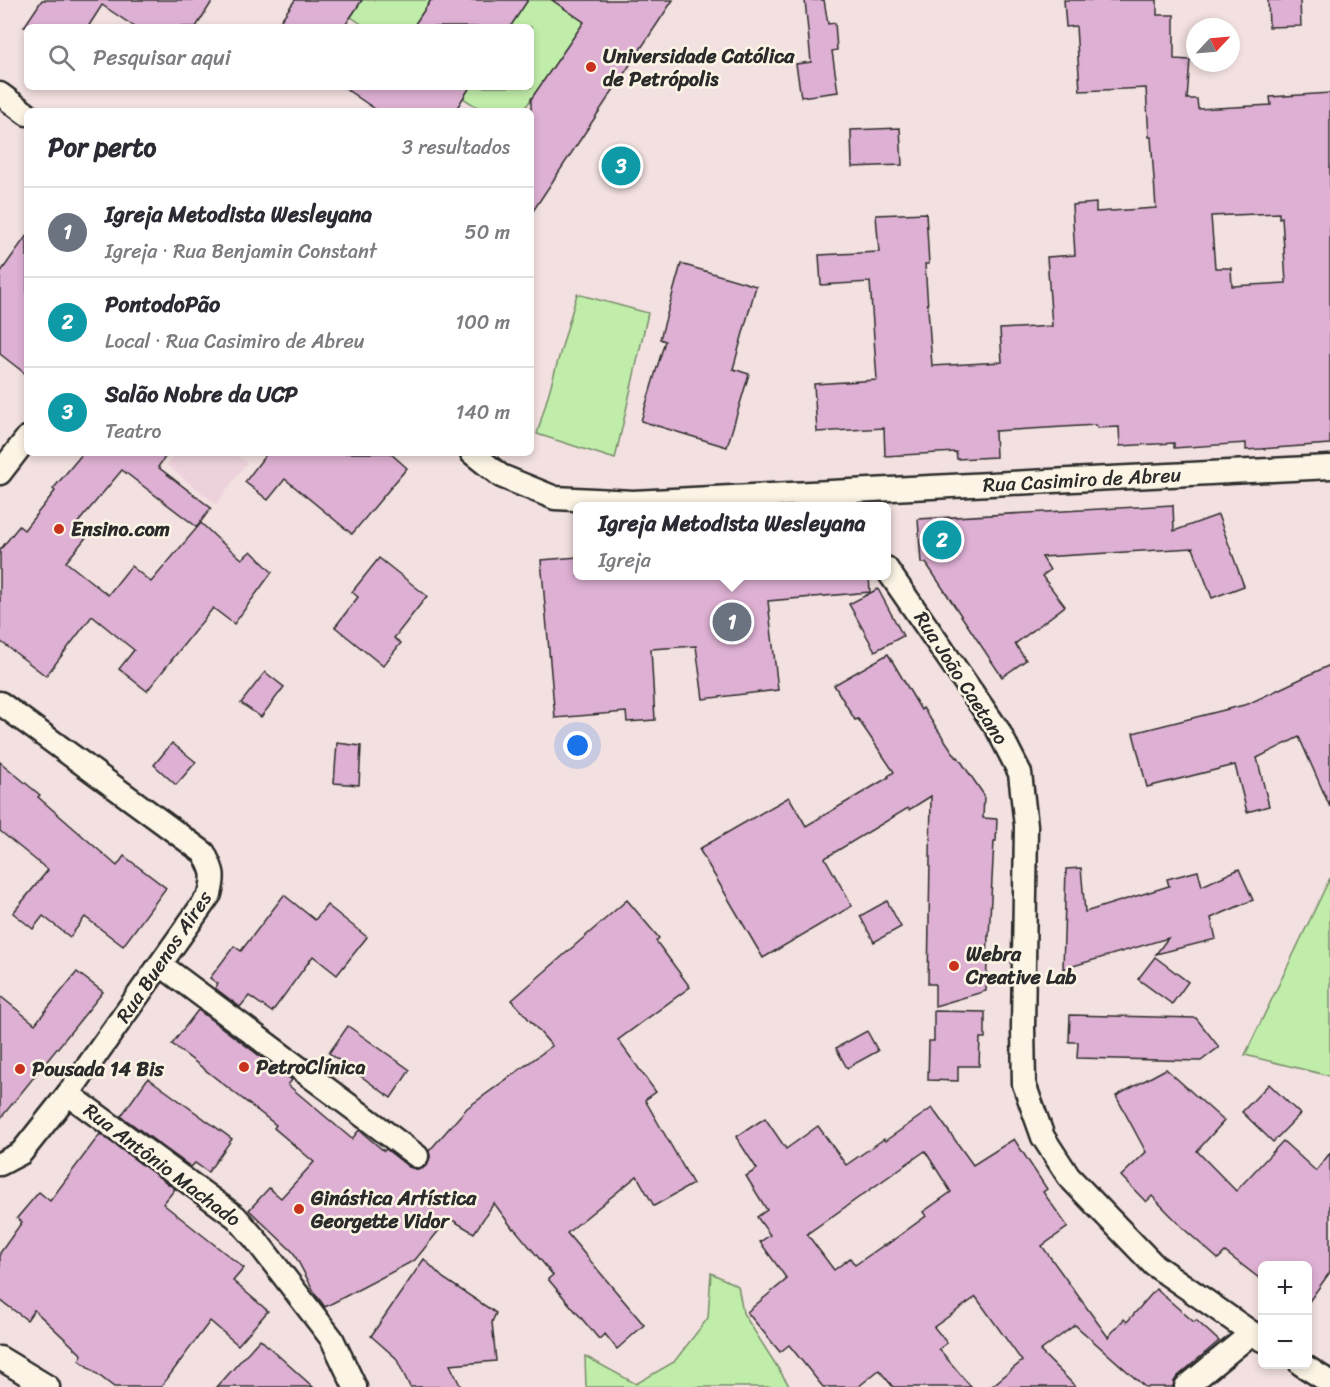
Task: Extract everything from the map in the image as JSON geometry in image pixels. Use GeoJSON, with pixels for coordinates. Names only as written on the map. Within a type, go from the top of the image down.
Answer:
{"type":"FeatureCollection","features":[{"type":"Feature","properties":{"kind":"street"},"geometry":{"type":"LineString","coordinates":[[0,94],[24,112]]}},
{"type":"Feature","properties":{"kind":"street"},"geometry":{"type":"LineString","coordinates":[[0,473],[24,442]]}},
{"type":"Feature","properties":{"kind":"street","name":"Rua Casimiro de Abreu"},"geometry":{"type":"LineString","coordinates":[[476,456],[501,476],[555,498],[633,502],[838,500],[1330,466]]}},
{"type":"Feature","properties":{"kind":"street","name":"Rua João Caetano"},"geometry":{"type":"LineString","coordinates":[[891,575],[999,730],[1020,773],[1026,826],[1024,1084],[1043,1137],[1069,1177],[1154,1264],[1258,1336]]}},
{"type":"Feature","properties":{"kind":"street","name":"Rua Buenos Aires"},"geometry":{"type":"LineString","coordinates":[[0,703],[204,853],[214,879],[210,894],[68,1094],[21,1153],[0,1164]]}},
{"type":"Feature","properties":{"kind":"street"},"geometry":{"type":"LineString","coordinates":[[160,965],[417,1156]]}},
{"type":"Feature","properties":{"kind":"street","name":"Rua Antônio Machado"},"geometry":{"type":"LineString","coordinates":[[68,1094],[236,1217],[332,1339],[355,1387]]}},
{"type":"Feature","properties":{"kind":"street"},"geometry":{"type":"LineString","coordinates":[[1186,1387],[1258,1336]]}},
{"type":"Feature","properties":{"kind":"street"},"geometry":{"type":"LineString","coordinates":[[0,1358],[48,1387]]}},
{"type":"Feature","properties":{"kind":"street"},"geometry":{"type":"LineString","coordinates":[[1308,1369],[1330,1385]]}},
{"type":"Feature","properties":{"kind":"shaded area"},"geometry":{"type":"Polygon","coordinates":[[[174,456],[238,456],[247,463],[216,504],[167,465],[174,456]]]}},
{"type":"Feature","properties":{"kind":"green space"},"geometry":{"type":"Polygon","coordinates":[[[362,0],[431,0],[415,24],[362,24],[351,17],[362,0]]]}},
{"type":"Feature","properties":{"kind":"green space"},"geometry":{"type":"Polygon","coordinates":[[[528,0],[552,0],[584,22],[525,108],[478,108],[463,98],[468,90],[534,90],[534,24],[512,24],[528,0]]]}},
{"type":"Feature","properties":{"kind":"green space"},"geometry":{"type":"Polygon","coordinates":[[[577,294],[648,313],[615,459],[537,434],[577,294]]]}},
{"type":"Feature","properties":{"kind":"green space"},"geometry":{"type":"Polygon","coordinates":[[[1330,878],[1330,1076],[1245,1055],[1330,878]]]}},
{"type":"Feature","properties":{"kind":"green space"},"geometry":{"type":"Polygon","coordinates":[[[711,1273],[738,1286],[743,1313],[790,1387],[586,1387],[585,1356],[636,1384],[674,1362],[708,1318],[711,1273]]]}},
{"type":"Feature","properties":{"kind":"building"},"geometry":{"type":"Polygon","coordinates":[[[42,0],[213,0],[198,24],[130,24],[102,5],[90,24],[26,24],[42,0]]]}},
{"type":"Feature","properties":{"kind":"building"},"geometry":{"type":"Polygon","coordinates":[[[295,0],[362,0],[346,24],[278,24],[295,0]]]}},
{"type":"Feature","properties":{"kind":"building"},"geometry":{"type":"Polygon","coordinates":[[[431,0],[528,0],[512,24],[415,24],[431,0]]]}},
{"type":"Feature","properties":{"kind":"building","name":"Universidade Católica de Petrópolis"},"geometry":{"type":"Polygon","coordinates":[[[552,0],[673,0],[534,209],[534,108],[531,108],[531,99],[584,22],[552,0]]]}},
{"type":"Feature","properties":{"kind":"building"},"geometry":{"type":"Polygon","coordinates":[[[805,0],[824,0],[828,24],[835,23],[837,50],[832,51],[838,92],[801,97],[796,64],[811,62],[805,0]]]}},
{"type":"Feature","properties":{"kind":"building"},"geometry":{"type":"Polygon","coordinates":[[[1064,0],[1157,0],[1157,15],[1174,15],[1174,59],[1186,60],[1186,72],[1189,72],[1187,99],[1197,99],[1198,109],[1271,105],[1270,97],[1330,93],[1330,444],[1246,450],[1246,443],[1174,448],[1174,443],[1120,446],[1119,427],[1097,428],[1096,425],[995,431],[996,457],[957,459],[956,452],[885,456],[884,428],[817,432],[814,384],[877,380],[870,282],[821,285],[819,255],[879,252],[876,215],[926,213],[929,264],[925,264],[932,366],[1002,362],[1000,329],[1052,326],[1047,257],[1075,255],[1072,205],[1096,203],[1096,212],[1156,208],[1146,88],[1080,91],[1076,26],[1066,27],[1064,0]],[[1279,213],[1211,216],[1215,268],[1231,268],[1232,286],[1286,283],[1282,217],[1279,218],[1279,213]]]}},
{"type":"Feature","properties":{"kind":"building"},"geometry":{"type":"Polygon","coordinates":[[[1268,0],[1300,0],[1301,26],[1269,27],[1268,0]]]}},
{"type":"Feature","properties":{"kind":"building"},"geometry":{"type":"Polygon","coordinates":[[[347,90],[468,90],[457,108],[374,108],[347,90]]]}},
{"type":"Feature","properties":{"kind":"building"},"geometry":{"type":"Polygon","coordinates":[[[900,128],[902,165],[852,167],[851,130],[900,128]]]}},
{"type":"Feature","properties":{"kind":"building"},"geometry":{"type":"Polygon","coordinates":[[[24,239],[24,373],[0,354],[0,273],[24,239]]]}},
{"type":"Feature","properties":{"kind":"building"},"geometry":{"type":"Polygon","coordinates":[[[681,264],[756,286],[733,369],[749,374],[727,447],[641,421],[665,341],[660,339],[681,264]]]}},
{"type":"Feature","properties":{"kind":"building"},"geometry":{"type":"Polygon","coordinates":[[[80,456],[166,456],[158,467],[211,508],[197,527],[122,470],[76,525],[88,535],[66,562],[108,595],[131,566],[151,582],[201,523],[242,559],[251,551],[272,572],[234,624],[213,608],[147,691],[119,669],[134,650],[92,616],[46,676],[0,641],[0,550],[19,526],[24,530],[55,491],[53,489],[80,456]]]}},
{"type":"Feature","properties":{"kind":"building"},"geometry":{"type":"Polygon","coordinates":[[[265,456],[393,456],[407,468],[352,534],[285,479],[268,500],[245,482],[265,456]]]}},
{"type":"Feature","properties":{"kind":"building"},"geometry":{"type":"Polygon","coordinates":[[[1173,505],[1174,531],[1218,515],[1244,586],[1212,598],[1193,548],[1042,557],[1050,570],[1042,576],[1065,606],[1015,644],[1026,660],[1002,677],[926,563],[921,563],[918,519],[1173,505]]]}},
{"type":"Feature","properties":{"kind":"building"},"geometry":{"type":"Polygon","coordinates":[[[573,557],[573,580],[869,580],[870,592],[768,601],[778,690],[703,699],[696,646],[651,649],[655,720],[627,722],[626,712],[555,718],[541,560],[573,557]]]}},
{"type":"Feature","properties":{"kind":"building"},"geometry":{"type":"Polygon","coordinates":[[[379,558],[427,596],[394,638],[401,643],[383,666],[335,627],[358,597],[352,592],[379,558]]]}},
{"type":"Feature","properties":{"kind":"building"},"geometry":{"type":"Polygon","coordinates":[[[878,589],[903,636],[875,651],[849,604],[878,589]]]}},
{"type":"Feature","properties":{"kind":"building"},"geometry":{"type":"Polygon","coordinates":[[[888,654],[921,710],[923,708],[984,795],[983,818],[997,819],[986,991],[935,1006],[935,984],[928,984],[931,796],[825,858],[852,906],[763,958],[699,849],[789,797],[806,826],[894,772],[858,719],[855,720],[834,685],[888,654]]]}},
{"type":"Feature","properties":{"kind":"building"},"geometry":{"type":"Polygon","coordinates":[[[1330,665],[1330,807],[1299,737],[1257,758],[1269,806],[1247,812],[1235,765],[1147,787],[1133,733],[1248,704],[1330,665]]]}},
{"type":"Feature","properties":{"kind":"building"},"geometry":{"type":"Polygon","coordinates":[[[265,672],[284,687],[261,717],[241,703],[265,672]]]}},
{"type":"Feature","properties":{"kind":"building"},"geometry":{"type":"Polygon","coordinates":[[[172,743],[196,762],[176,785],[154,765],[172,743]]]}},
{"type":"Feature","properties":{"kind":"building"},"geometry":{"type":"Polygon","coordinates":[[[337,743],[361,746],[359,785],[334,783],[337,743]]]}},
{"type":"Feature","properties":{"kind":"building"},"geometry":{"type":"Polygon","coordinates":[[[0,762],[40,795],[38,797],[117,866],[124,856],[166,888],[123,946],[85,917],[70,937],[43,916],[33,929],[13,913],[48,870],[0,831],[0,762]]]}},
{"type":"Feature","properties":{"kind":"building"},"geometry":{"type":"Polygon","coordinates":[[[1081,868],[1085,912],[1169,886],[1167,879],[1198,871],[1202,886],[1239,869],[1253,900],[1211,918],[1216,939],[1156,954],[1168,938],[1063,969],[1066,869],[1081,868]]]}},
{"type":"Feature","properties":{"kind":"building"},"geometry":{"type":"Polygon","coordinates":[[[284,895],[315,920],[327,905],[367,937],[337,975],[313,956],[272,1012],[249,996],[240,1007],[215,988],[218,984],[210,978],[234,946],[241,951],[284,895]]]}},
{"type":"Feature","properties":{"kind":"building"},"geometry":{"type":"Polygon","coordinates":[[[627,900],[659,938],[656,941],[690,987],[618,1040],[656,1092],[645,1100],[693,1184],[654,1206],[637,1176],[567,1233],[644,1325],[617,1349],[605,1334],[599,1339],[548,1279],[553,1275],[494,1203],[474,1233],[449,1218],[415,1260],[325,1307],[293,1252],[249,1210],[269,1188],[281,1198],[314,1162],[274,1128],[276,1125],[172,1044],[198,1010],[292,1080],[288,1085],[352,1139],[359,1130],[384,1151],[386,1149],[409,1167],[422,1169],[428,1164],[429,1151],[467,1108],[552,1046],[512,1000],[627,900]]]}},
{"type":"Feature","properties":{"kind":"building"},"geometry":{"type":"Polygon","coordinates":[[[887,901],[901,927],[874,942],[860,916],[887,901]]]}},
{"type":"Feature","properties":{"kind":"building"},"geometry":{"type":"Polygon","coordinates":[[[1155,957],[1188,982],[1172,1004],[1138,979],[1155,957]]]}},
{"type":"Feature","properties":{"kind":"building"},"geometry":{"type":"Polygon","coordinates":[[[77,972],[103,992],[0,1119],[0,996],[35,1024],[77,972]]]}},
{"type":"Feature","properties":{"kind":"building"},"geometry":{"type":"Polygon","coordinates":[[[934,1011],[985,1012],[985,1038],[980,1038],[979,1066],[958,1066],[958,1081],[928,1080],[929,1041],[934,1041],[934,1011]]]}},
{"type":"Feature","properties":{"kind":"building"},"geometry":{"type":"Polygon","coordinates":[[[1070,1015],[1196,1018],[1219,1047],[1201,1061],[1077,1058],[1078,1042],[1069,1042],[1070,1015]]]}},
{"type":"Feature","properties":{"kind":"building"},"geometry":{"type":"Polygon","coordinates":[[[348,1026],[410,1070],[391,1098],[329,1053],[348,1026]]]}},
{"type":"Feature","properties":{"kind":"building"},"geometry":{"type":"Polygon","coordinates":[[[867,1031],[878,1051],[847,1068],[836,1048],[867,1031]]]}},
{"type":"Feature","properties":{"kind":"building"},"geometry":{"type":"Polygon","coordinates":[[[1166,1069],[1224,1121],[1197,1151],[1236,1191],[1283,1141],[1316,1171],[1330,1153],[1330,1272],[1312,1297],[1312,1261],[1258,1261],[1258,1277],[1225,1252],[1218,1259],[1185,1230],[1152,1196],[1146,1202],[1121,1176],[1146,1152],[1116,1096],[1166,1069]]]}},
{"type":"Feature","properties":{"kind":"building"},"geometry":{"type":"Polygon","coordinates":[[[148,1078],[232,1139],[208,1172],[195,1163],[191,1167],[121,1116],[148,1078]]]}},
{"type":"Feature","properties":{"kind":"building"},"geometry":{"type":"Polygon","coordinates":[[[1269,1084],[1300,1114],[1273,1142],[1242,1112],[1269,1084]]]}},
{"type":"Feature","properties":{"kind":"building"},"geometry":{"type":"Polygon","coordinates":[[[932,1108],[973,1165],[1014,1139],[1047,1189],[1043,1192],[1068,1227],[1042,1246],[1108,1337],[1124,1319],[1127,1322],[1156,1289],[1219,1341],[1177,1377],[1173,1387],[1145,1387],[1075,1325],[1040,1351],[1076,1387],[991,1387],[1022,1361],[976,1297],[934,1327],[947,1343],[939,1349],[971,1387],[893,1387],[879,1370],[858,1387],[823,1387],[789,1345],[780,1352],[747,1312],[787,1279],[760,1242],[770,1235],[757,1217],[767,1210],[746,1176],[757,1169],[736,1137],[765,1118],[786,1149],[818,1126],[846,1165],[884,1139],[885,1141],[932,1108]],[[925,1151],[807,1234],[834,1270],[850,1258],[855,1265],[926,1216],[923,1212],[951,1192],[925,1151]]]}},
{"type":"Feature","properties":{"kind":"building"},"geometry":{"type":"Polygon","coordinates":[[[100,1134],[175,1189],[163,1204],[244,1268],[233,1281],[268,1311],[238,1345],[210,1321],[161,1387],[114,1387],[79,1360],[82,1355],[34,1310],[27,1320],[0,1300],[0,1253],[22,1222],[17,1218],[39,1192],[50,1201],[100,1134]]]}},
{"type":"Feature","properties":{"kind":"building"},"geometry":{"type":"Polygon","coordinates":[[[424,1259],[443,1278],[496,1313],[492,1322],[496,1361],[450,1365],[461,1387],[410,1387],[396,1358],[371,1336],[424,1259]]]}},
{"type":"Feature","properties":{"kind":"building"},"geometry":{"type":"Polygon","coordinates":[[[260,1339],[313,1387],[217,1387],[260,1339]]]}},
{"type":"Feature","properties":{"kind":"place","name":"Universidade Católica de Petrópolis"},"geometry":{"type":"Point","coordinates":[591,67]}},
{"type":"Feature","properties":{"kind":"place","name":"Salão Nobre da UCP"},"geometry":{"type":"Point","coordinates":[621,166]}},
{"type":"Feature","properties":{"kind":"place","name":"Ensino.com"},"geometry":{"type":"Point","coordinates":[59,529]}},
{"type":"Feature","properties":{"kind":"place","name":"PontodoPão"},"geometry":{"type":"Point","coordinates":[942,540]}},
{"type":"Feature","properties":{"kind":"place","name":"Igreja Metodista Wesleyana"},"geometry":{"type":"Point","coordinates":[732,622]}},
{"type":"Feature","properties":{"kind":"place","name":"Webra Creative Lab"},"geometry":{"type":"Point","coordinates":[954,966]}},
{"type":"Feature","properties":{"kind":"place","name":"PetroClínica"},"geometry":{"type":"Point","coordinates":[244,1067]}},
{"type":"Feature","properties":{"kind":"place","name":"Pousada 14 Bis"},"geometry":{"type":"Point","coordinates":[20,1069]}},
{"type":"Feature","properties":{"kind":"place","name":"Ginástica Artística Georgette Vidor"},"geometry":{"type":"Point","coordinates":[299,1209]}}]}
